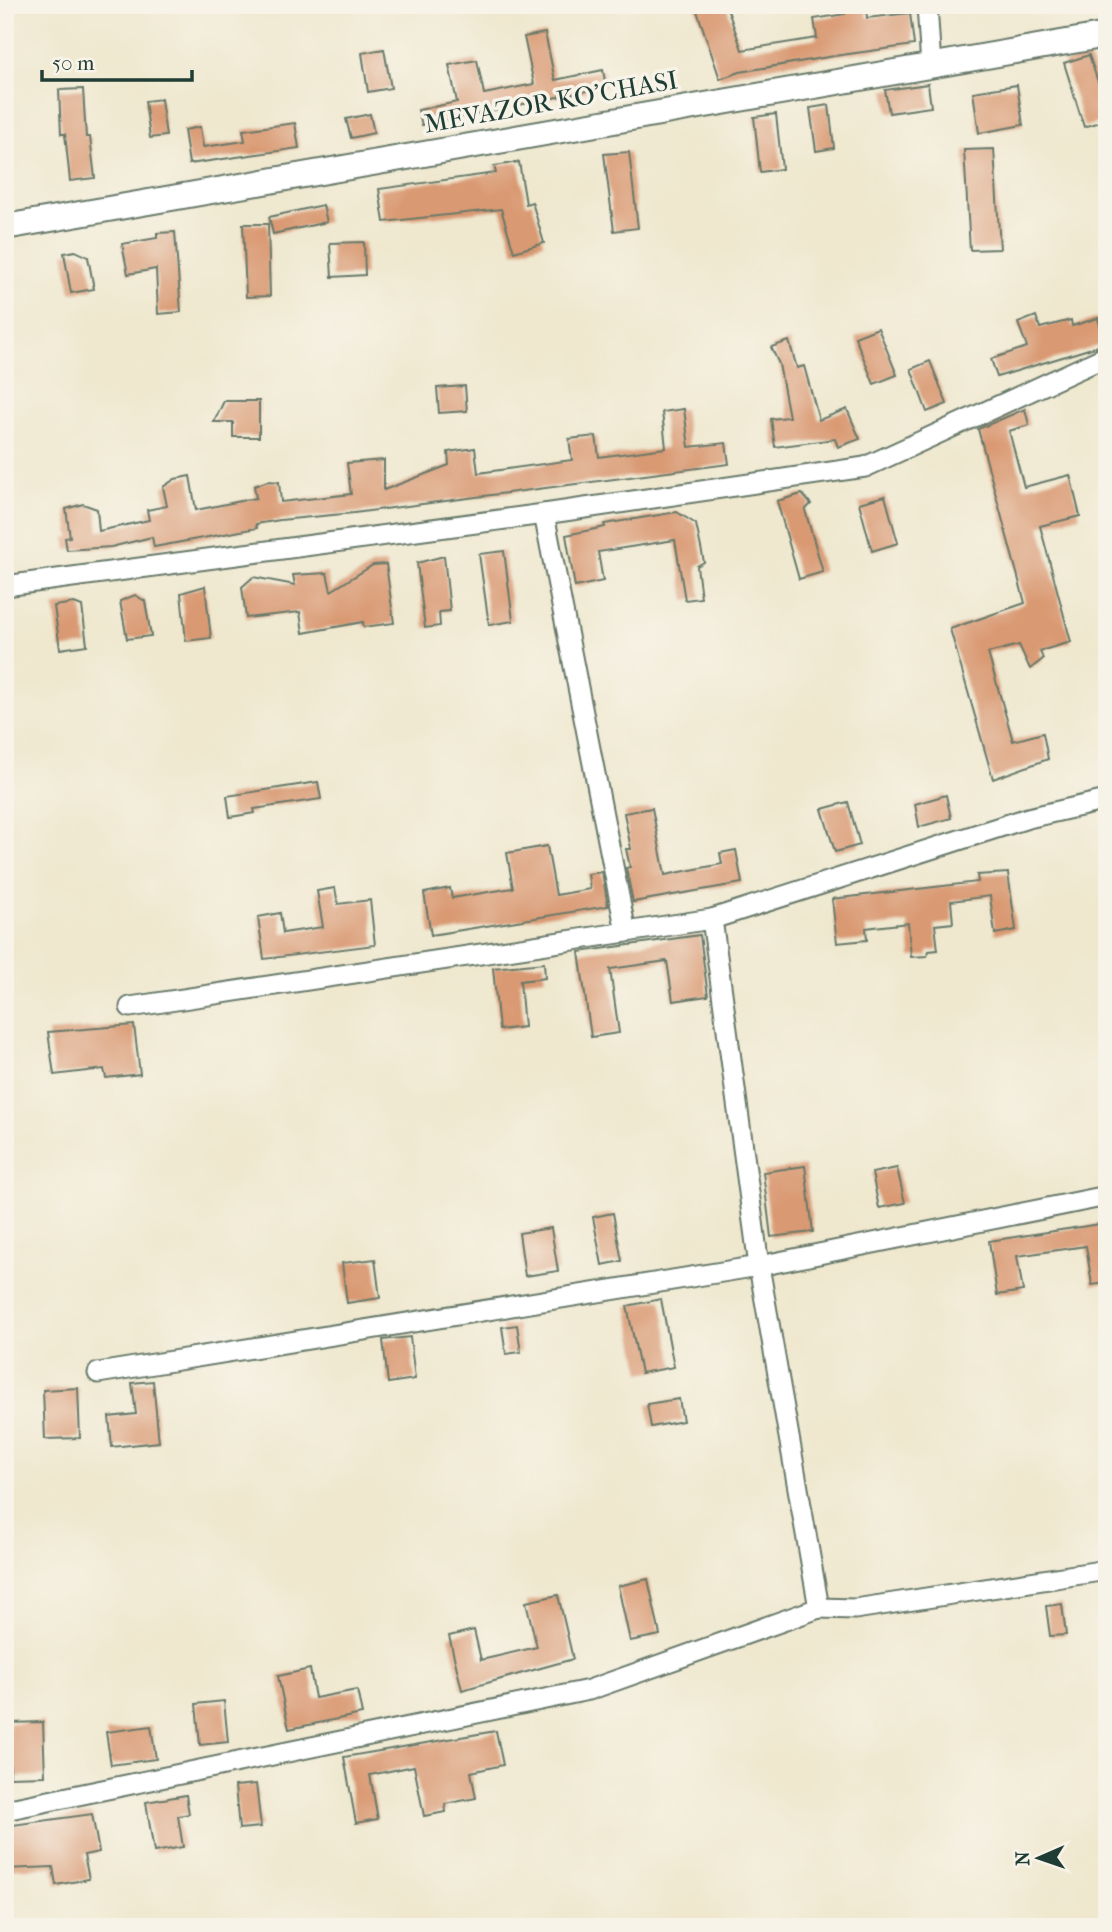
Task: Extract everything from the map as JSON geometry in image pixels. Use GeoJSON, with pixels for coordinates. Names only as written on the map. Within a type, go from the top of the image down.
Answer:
{"type":"FeatureCollection","features":[{"type":"Feature","properties":{"kind":"street"},"geometry":{"type":"LineString","coordinates":[[927,5],[931,66]]}},
{"type":"Feature","properties":{"kind":"street","name":"MEVAZOR KO'CHASI"},"geometry":{"type":"LineString","coordinates":[[5,227],[1107,35]]}},
{"type":"Feature","properties":{"kind":"street"},"geometry":{"type":"LineString","coordinates":[[5,586],[544,514],[865,467],[1107,356]]}},
{"type":"Feature","properties":{"kind":"street"},"geometry":{"type":"LineString","coordinates":[[544,514],[626,932]]}},
{"type":"Feature","properties":{"kind":"street"},"geometry":{"type":"LineString","coordinates":[[130,1007],[712,919],[1028,818],[1107,800]]}},
{"type":"Feature","properties":{"kind":"street"},"geometry":{"type":"LineString","coordinates":[[712,919],[759,1266],[819,1608]]}},
{"type":"Feature","properties":{"kind":"street"},"geometry":{"type":"LineString","coordinates":[[98,1373],[759,1266],[1107,1196]]}},
{"type":"Feature","properties":{"kind":"street"},"geometry":{"type":"LineString","coordinates":[[5,1810],[589,1690],[819,1608],[855,1609],[1107,1570]]}},
{"type":"Feature","properties":{"kind":"building"},"geometry":{"type":"Polygon","coordinates":[[[695,5],[726,5],[742,50],[817,38],[814,19],[845,14],[844,5],[866,5],[867,18],[910,13],[914,45],[740,72],[720,79],[695,5]]]}},
{"type":"Feature","properties":{"kind":"building"},"geometry":{"type":"Polygon","coordinates":[[[545,33],[555,80],[603,70],[606,87],[422,125],[418,110],[457,102],[449,65],[477,60],[484,94],[534,84],[524,37],[545,33]]]}},
{"type":"Feature","properties":{"kind":"building"},"geometry":{"type":"Polygon","coordinates":[[[384,49],[391,88],[368,92],[362,53],[384,49]]]}},
{"type":"Feature","properties":{"kind":"building"},"geometry":{"type":"Polygon","coordinates":[[[1089,55],[1107,109],[1107,120],[1084,127],[1064,63],[1089,55]]]}},
{"type":"Feature","properties":{"kind":"building"},"geometry":{"type":"Polygon","coordinates":[[[928,84],[931,107],[889,113],[885,90],[928,84]]]}},
{"type":"Feature","properties":{"kind":"building"},"geometry":{"type":"Polygon","coordinates":[[[1017,85],[1023,125],[979,133],[973,92],[1017,85]]]}},
{"type":"Feature","properties":{"kind":"building"},"geometry":{"type":"Polygon","coordinates":[[[83,89],[86,137],[90,137],[95,178],[70,181],[65,134],[61,134],[59,90],[83,89]]]}},
{"type":"Feature","properties":{"kind":"building"},"geometry":{"type":"Polygon","coordinates":[[[161,99],[166,136],[150,138],[145,101],[161,99]]]}},
{"type":"Feature","properties":{"kind":"building"},"geometry":{"type":"Polygon","coordinates":[[[829,105],[834,148],[816,151],[810,108],[829,105]]]}},
{"type":"Feature","properties":{"kind":"building"},"geometry":{"type":"Polygon","coordinates":[[[370,114],[374,133],[351,138],[346,119],[370,114]]]}},
{"type":"Feature","properties":{"kind":"building"},"geometry":{"type":"Polygon","coordinates":[[[776,114],[782,169],[760,172],[754,117],[776,114]]]}},
{"type":"Feature","properties":{"kind":"building"},"geometry":{"type":"Polygon","coordinates":[[[295,123],[299,148],[189,164],[184,130],[200,127],[203,147],[245,141],[243,130],[295,123]]]}},
{"type":"Feature","properties":{"kind":"building"},"geometry":{"type":"Polygon","coordinates":[[[994,149],[1000,249],[970,250],[964,150],[994,149]]]}},
{"type":"Feature","properties":{"kind":"building"},"geometry":{"type":"Polygon","coordinates":[[[629,152],[638,228],[614,231],[604,154],[629,152]]]}},
{"type":"Feature","properties":{"kind":"building"},"geometry":{"type":"Polygon","coordinates":[[[519,162],[526,204],[532,202],[544,243],[514,252],[501,209],[384,222],[379,189],[496,173],[494,166],[519,162]]]}},
{"type":"Feature","properties":{"kind":"building"},"geometry":{"type":"Polygon","coordinates":[[[323,205],[327,222],[273,234],[269,217],[323,205]]]}},
{"type":"Feature","properties":{"kind":"building"},"geometry":{"type":"Polygon","coordinates":[[[243,224],[268,224],[270,296],[246,297],[243,224]]]}},
{"type":"Feature","properties":{"kind":"building"},"geometry":{"type":"Polygon","coordinates":[[[175,232],[181,312],[158,314],[156,269],[128,274],[122,244],[157,238],[157,233],[175,232]]]}},
{"type":"Feature","properties":{"kind":"building"},"geometry":{"type":"Polygon","coordinates":[[[364,242],[365,275],[332,277],[330,243],[364,242]]]}},
{"type":"Feature","properties":{"kind":"building"},"geometry":{"type":"Polygon","coordinates":[[[75,251],[88,257],[94,289],[71,293],[64,253],[75,251]]]}},
{"type":"Feature","properties":{"kind":"building"},"geometry":{"type":"Polygon","coordinates":[[[1036,316],[1040,328],[1071,320],[1072,326],[1098,318],[1105,344],[997,377],[991,359],[1027,347],[1018,323],[1036,316]]]}},
{"type":"Feature","properties":{"kind":"building"},"geometry":{"type":"Polygon","coordinates":[[[878,328],[897,375],[874,384],[855,337],[878,328]]]}},
{"type":"Feature","properties":{"kind":"building"},"geometry":{"type":"Polygon","coordinates":[[[789,341],[797,368],[804,366],[819,420],[847,409],[860,439],[838,447],[835,439],[775,447],[771,419],[789,417],[779,364],[771,347],[789,341]]]}},
{"type":"Feature","properties":{"kind":"building"},"geometry":{"type":"Polygon","coordinates":[[[930,361],[947,404],[927,412],[911,369],[930,361]]]}},
{"type":"Feature","properties":{"kind":"building"},"geometry":{"type":"Polygon","coordinates":[[[465,386],[467,411],[439,413],[437,388],[465,386]]]}},
{"type":"Feature","properties":{"kind":"building"},"geometry":{"type":"Polygon","coordinates":[[[224,401],[259,401],[259,437],[233,437],[233,422],[214,422],[224,401]]]}},
{"type":"Feature","properties":{"kind":"building"},"geometry":{"type":"Polygon","coordinates":[[[684,409],[689,447],[726,443],[729,464],[354,513],[280,520],[256,524],[257,528],[154,547],[152,537],[111,547],[67,550],[65,538],[70,537],[66,509],[83,504],[97,509],[99,531],[149,520],[147,510],[167,506],[163,487],[175,479],[190,476],[196,510],[256,498],[254,486],[268,481],[279,482],[281,502],[351,494],[347,463],[384,460],[384,490],[449,465],[448,452],[475,448],[478,473],[572,460],[569,439],[596,436],[599,457],[666,448],[662,412],[684,409]]]}},
{"type":"Feature","properties":{"kind":"building"},"geometry":{"type":"Polygon","coordinates":[[[1025,409],[1029,425],[1009,431],[1024,487],[1070,475],[1080,516],[1040,526],[1071,642],[1040,651],[1043,659],[1030,669],[1019,645],[988,653],[1013,741],[1043,733],[1048,759],[993,779],[950,629],[1025,603],[978,429],[1025,409]]]}},
{"type":"Feature","properties":{"kind":"building"},"geometry":{"type":"Polygon","coordinates":[[[802,494],[811,504],[805,510],[823,572],[799,579],[777,501],[802,494]]]}},
{"type":"Feature","properties":{"kind":"building"},"geometry":{"type":"Polygon","coordinates":[[[885,496],[898,543],[872,551],[859,503],[885,496]]]}},
{"type":"Feature","properties":{"kind":"building"},"geometry":{"type":"Polygon","coordinates":[[[677,512],[696,524],[704,562],[697,566],[701,598],[685,600],[675,540],[598,552],[603,581],[575,587],[566,535],[605,527],[604,524],[677,512]]]}},
{"type":"Feature","properties":{"kind":"building"},"geometry":{"type":"Polygon","coordinates":[[[504,551],[513,621],[489,625],[479,554],[504,551]]]}},
{"type":"Feature","properties":{"kind":"building"},"geometry":{"type":"Polygon","coordinates":[[[444,556],[450,611],[439,612],[440,626],[425,628],[417,563],[444,556]]]}},
{"type":"Feature","properties":{"kind":"building"},"geometry":{"type":"Polygon","coordinates":[[[386,564],[394,623],[364,627],[363,622],[303,633],[300,612],[246,618],[242,587],[253,577],[295,585],[293,575],[327,573],[331,591],[373,565],[386,564]]]}},
{"type":"Feature","properties":{"kind":"building"},"geometry":{"type":"Polygon","coordinates":[[[205,586],[211,638],[186,641],[181,593],[205,586]]]}},
{"type":"Feature","properties":{"kind":"building"},"geometry":{"type":"Polygon","coordinates":[[[135,595],[145,601],[151,636],[127,639],[120,601],[135,595]]]}},
{"type":"Feature","properties":{"kind":"building"},"geometry":{"type":"Polygon","coordinates":[[[74,603],[82,606],[87,645],[60,649],[54,606],[74,603]]]}},
{"type":"Feature","properties":{"kind":"building"},"geometry":{"type":"Polygon","coordinates":[[[318,782],[321,799],[254,809],[255,813],[230,817],[227,796],[318,782]]]}},
{"type":"Feature","properties":{"kind":"building"},"geometry":{"type":"Polygon","coordinates":[[[946,795],[951,818],[919,827],[915,804],[946,795]]]}},
{"type":"Feature","properties":{"kind":"building"},"geometry":{"type":"Polygon","coordinates":[[[848,802],[860,845],[835,852],[822,809],[848,802]]]}},
{"type":"Feature","properties":{"kind":"building"},"geometry":{"type":"Polygon","coordinates":[[[652,808],[665,875],[722,864],[720,853],[736,850],[742,883],[633,902],[626,868],[630,867],[626,849],[631,849],[624,813],[652,808]]]}},
{"type":"Feature","properties":{"kind":"building"},"geometry":{"type":"Polygon","coordinates":[[[547,846],[556,895],[590,889],[588,874],[602,872],[608,906],[431,935],[424,893],[450,888],[452,898],[513,888],[507,853],[547,846]]]}},
{"type":"Feature","properties":{"kind":"building"},"geometry":{"type":"Polygon","coordinates":[[[1008,873],[1016,930],[995,934],[990,896],[951,901],[953,923],[935,925],[938,950],[929,951],[927,956],[911,957],[908,923],[866,928],[867,940],[837,943],[832,899],[978,882],[977,875],[1008,873]]]}},
{"type":"Feature","properties":{"kind":"building"},"geometry":{"type":"Polygon","coordinates":[[[335,888],[338,904],[370,900],[375,945],[264,959],[258,917],[280,913],[283,933],[323,927],[317,891],[335,888]]]}},
{"type":"Feature","properties":{"kind":"building"},"geometry":{"type":"Polygon","coordinates":[[[700,935],[708,996],[673,1001],[667,961],[610,969],[619,1033],[591,1037],[579,952],[700,935]]]}},
{"type":"Feature","properties":{"kind":"building"},"geometry":{"type":"Polygon","coordinates":[[[544,963],[545,978],[520,981],[524,1027],[499,1030],[493,968],[544,963]]]}},
{"type":"Feature","properties":{"kind":"building"},"geometry":{"type":"Polygon","coordinates":[[[134,1025],[140,1074],[106,1078],[104,1069],[54,1075],[48,1032],[134,1025]]]}},
{"type":"Feature","properties":{"kind":"building"},"geometry":{"type":"Polygon","coordinates":[[[805,1166],[813,1232],[771,1237],[763,1172],[805,1166]]]}},
{"type":"Feature","properties":{"kind":"building"},"geometry":{"type":"Polygon","coordinates":[[[897,1168],[905,1203],[879,1208],[872,1173],[897,1168]]]}},
{"type":"Feature","properties":{"kind":"building"},"geometry":{"type":"Polygon","coordinates":[[[613,1213],[622,1261],[602,1265],[593,1217],[613,1213]]]}},
{"type":"Feature","properties":{"kind":"building"},"geometry":{"type":"Polygon","coordinates":[[[1107,1223],[1107,1283],[1092,1285],[1086,1246],[1017,1256],[1023,1291],[997,1295],[989,1241],[1107,1223]]]}},
{"type":"Feature","properties":{"kind":"building"},"geometry":{"type":"Polygon","coordinates":[[[551,1228],[558,1271],[525,1276],[519,1233],[551,1228]]]}},
{"type":"Feature","properties":{"kind":"building"},"geometry":{"type":"Polygon","coordinates":[[[375,1259],[380,1298],[347,1303],[342,1263],[375,1259]]]}},
{"type":"Feature","properties":{"kind":"building"},"geometry":{"type":"Polygon","coordinates":[[[661,1299],[674,1367],[641,1373],[627,1306],[661,1299]]]}},
{"type":"Feature","properties":{"kind":"building"},"geometry":{"type":"Polygon","coordinates":[[[517,1325],[521,1352],[506,1354],[502,1327],[517,1325]]]}},
{"type":"Feature","properties":{"kind":"building"},"geometry":{"type":"Polygon","coordinates":[[[410,1337],[415,1379],[388,1383],[383,1340],[410,1337]]]}},
{"type":"Feature","properties":{"kind":"building"},"geometry":{"type":"Polygon","coordinates":[[[153,1381],[159,1442],[112,1447],[109,1417],[136,1414],[132,1383],[153,1381]]]}},
{"type":"Feature","properties":{"kind":"building"},"geometry":{"type":"Polygon","coordinates":[[[78,1388],[80,1438],[45,1439],[43,1390],[78,1388]]]}},
{"type":"Feature","properties":{"kind":"building"},"geometry":{"type":"Polygon","coordinates":[[[679,1399],[683,1421],[651,1427],[647,1404],[679,1399]]]}},
{"type":"Feature","properties":{"kind":"building"},"geometry":{"type":"Polygon","coordinates":[[[648,1579],[660,1635],[630,1641],[618,1586],[648,1579]]]}},
{"type":"Feature","properties":{"kind":"building"},"geometry":{"type":"Polygon","coordinates":[[[558,1595],[573,1659],[462,1690],[449,1636],[474,1630],[481,1660],[537,1647],[526,1602],[558,1595]]]}},
{"type":"Feature","properties":{"kind":"building"},"geometry":{"type":"Polygon","coordinates":[[[1062,1604],[1066,1635],[1050,1636],[1046,1606],[1062,1604]]]}},
{"type":"Feature","properties":{"kind":"building"},"geometry":{"type":"Polygon","coordinates":[[[310,1669],[315,1698],[357,1690],[362,1714],[289,1729],[278,1676],[310,1669]]]}},
{"type":"Feature","properties":{"kind":"building"},"geometry":{"type":"Polygon","coordinates":[[[224,1701],[228,1742],[200,1745],[196,1704],[224,1701]]]}},
{"type":"Feature","properties":{"kind":"building"},"geometry":{"type":"Polygon","coordinates":[[[43,1722],[45,1776],[10,1777],[9,1723],[43,1722]]]}},
{"type":"Feature","properties":{"kind":"building"},"geometry":{"type":"Polygon","coordinates":[[[151,1726],[156,1759],[111,1765],[106,1732],[151,1726]]]}},
{"type":"Feature","properties":{"kind":"building"},"geometry":{"type":"Polygon","coordinates":[[[496,1731],[503,1765],[471,1772],[476,1798],[445,1804],[446,1812],[424,1816],[414,1766],[370,1775],[378,1819],[356,1823],[344,1757],[496,1731]]]}},
{"type":"Feature","properties":{"kind":"building"},"geometry":{"type":"Polygon","coordinates":[[[256,1784],[261,1827],[239,1829],[235,1786],[256,1784]]]}},
{"type":"Feature","properties":{"kind":"building"},"geometry":{"type":"Polygon","coordinates":[[[186,1795],[189,1814],[178,1816],[183,1847],[154,1852],[146,1802],[186,1795]]]}},
{"type":"Feature","properties":{"kind":"building"},"geometry":{"type":"Polygon","coordinates":[[[92,1814],[99,1852],[84,1855],[89,1879],[56,1885],[53,1867],[5,1869],[5,1826],[92,1814]]]}}]}
